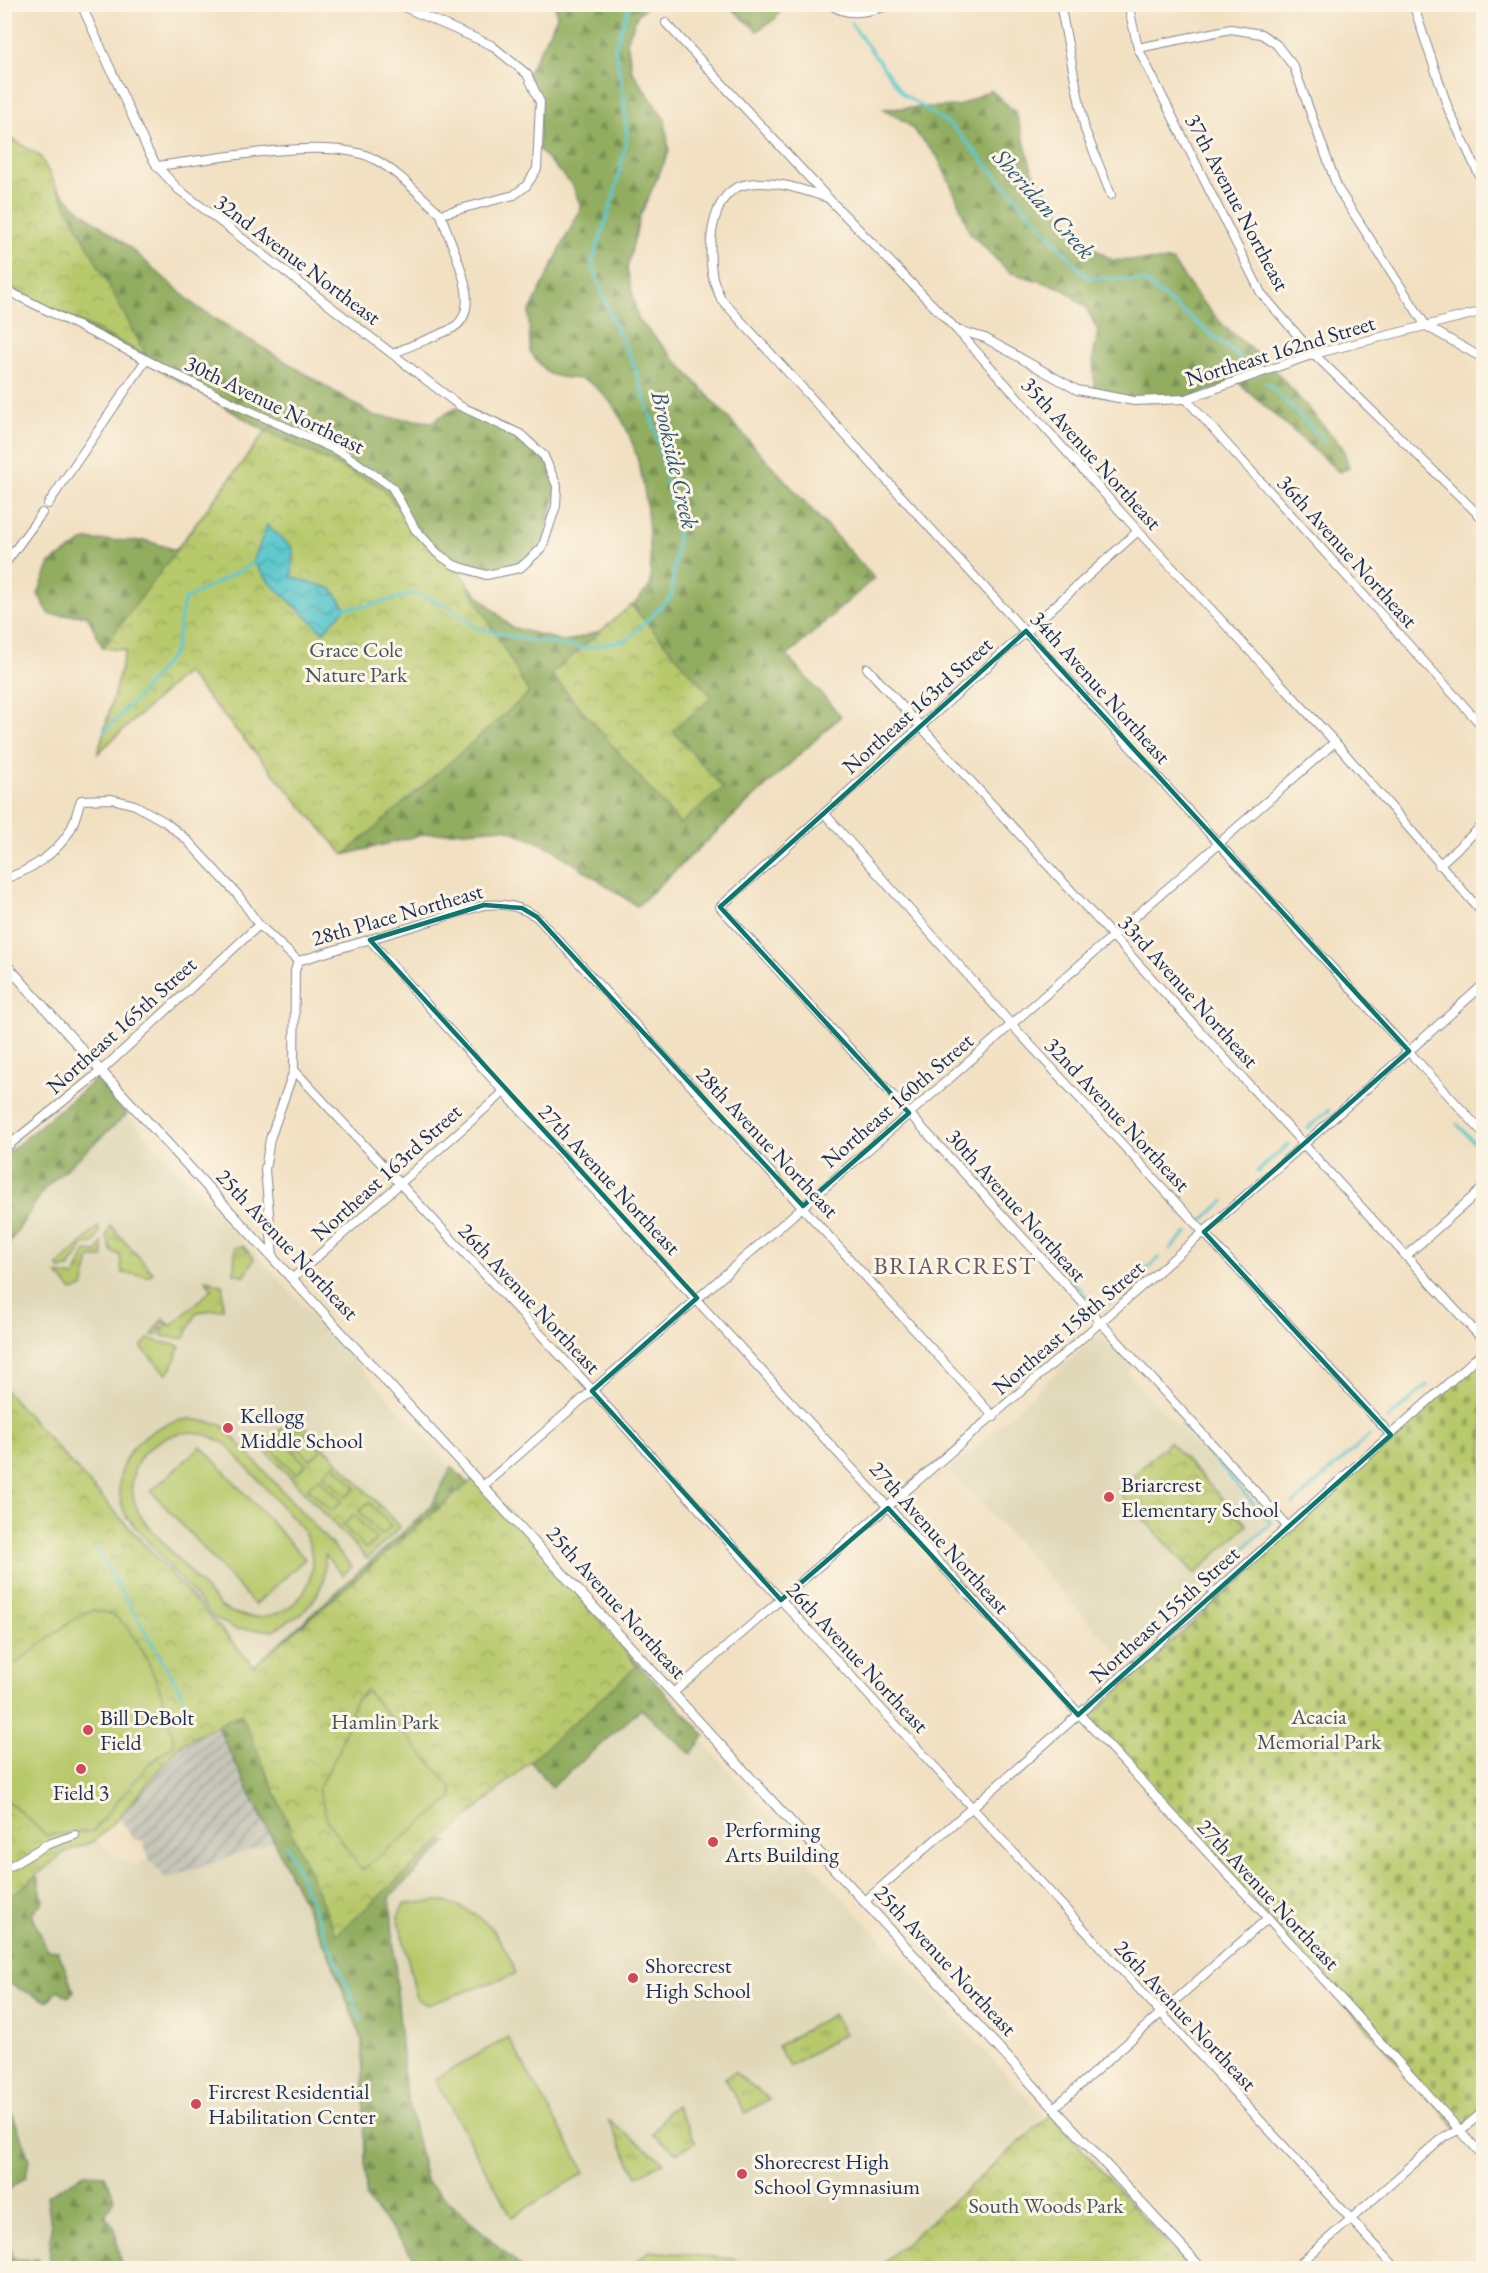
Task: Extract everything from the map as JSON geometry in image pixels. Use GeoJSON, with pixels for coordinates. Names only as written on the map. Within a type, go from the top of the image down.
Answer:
{"type":"FeatureCollection","features":[{"type":"Feature","properties":{"kind":"street","name":"32nd Avenue Northeast"},"geometry":{"type":"LineString","coordinates":[[81,4],[136,128],[157,166],[200,207],[460,406],[520,434],[543,456],[557,486],[556,506],[542,548],[520,568],[486,575],[454,565]]}},
{"type":"Feature","properties":{"kind":"street"},"geometry":{"type":"LineString","coordinates":[[397,4],[491,45],[527,74],[540,102],[537,169],[526,186],[514,195],[441,214]]}},
{"type":"Feature","properties":{"kind":"street"},"geometry":{"type":"LineString","coordinates":[[830,4],[845,13],[856,13],[896,4]]}},
{"type":"Feature","properties":{"kind":"street"},"geometry":{"type":"LineString","coordinates":[[1060,4],[1084,130],[1111,195]]}},
{"type":"Feature","properties":{"kind":"street","name":"37th Avenue Northeast"},"geometry":{"type":"LineString","coordinates":[[1128,4],[1138,48],[1261,293],[1314,354],[1484,520]]}},
{"type":"Feature","properties":{"kind":"street"},"geometry":{"type":"LineString","coordinates":[[1413,4],[1449,111],[1484,185]]}},
{"type":"Feature","properties":{"kind":"street","name":"35th Avenue Northeast"},"geometry":{"type":"LineString","coordinates":[[666,23],[828,198],[957,330],[1138,531],[1335,742],[1484,915]]}},
{"type":"Feature","properties":{"kind":"street"},"geometry":{"type":"LineString","coordinates":[[1138,48],[1231,29],[1261,34],[1276,44],[1294,67],[1338,189],[1426,326],[1484,359]]}},
{"type":"Feature","properties":{"kind":"street"},"geometry":{"type":"LineString","coordinates":[[157,166],[302,148],[358,152],[385,166],[441,214],[447,236],[464,271],[467,288],[463,317],[451,330],[420,340],[393,354]]}},
{"type":"Feature","properties":{"kind":"street","name":"34th Avenue Northeast"},"geometry":{"type":"LineString","coordinates":[[828,198],[787,184],[746,184],[732,189],[722,202],[713,225],[710,256],[712,275],[721,299],[1484,1134]]}},
{"type":"Feature","properties":{"kind":"street"},"geometry":{"type":"LineString","coordinates":[[4,289],[146,360],[48,504]]}},
{"type":"Feature","properties":{"kind":"street","name":"Northeast 162nd Street"},"geometry":{"type":"LineString","coordinates":[[957,330],[985,338],[1077,390],[1134,401],[1186,399],[1314,354],[1484,311]]}},
{"type":"Feature","properties":{"kind":"street","name":"30th Avenue Northeast"},"geometry":{"type":"LineString","coordinates":[[146,360],[241,407],[343,453],[392,487],[415,529],[437,553],[454,565]]}},
{"type":"Feature","properties":{"kind":"street","name":"36th Avenue Northeast"},"geometry":{"type":"LineString","coordinates":[[1186,399],[1484,728]]}},
{"type":"Feature","properties":{"kind":"street"},"geometry":{"type":"LineString","coordinates":[[4,565],[42,513]]}},
{"type":"Feature","properties":{"kind":"street","name":"Northeast 163rd Street"},"geometry":{"type":"LineString","coordinates":[[720,907],[1138,531]]}},
{"type":"Feature","properties":{"kind":"street","name":"33rd Avenue Northeast"},"geometry":{"type":"LineString","coordinates":[[867,668],[1114,934],[1484,1341]]}},
{"type":"Feature","properties":{"kind":"street","name":"Northeast 160th Street"},"geometry":{"type":"LineString","coordinates":[[484,1485],[1335,742]]}},
{"type":"Feature","properties":{"kind":"street"},"geometry":{"type":"LineString","coordinates":[[4,879],[17,875],[50,854],[70,831],[81,800],[112,800],[135,805],[165,822],[186,839],[238,895],[259,925],[298,961],[295,971],[294,1070],[274,1125],[267,1156],[266,1186],[273,1256]]}},
{"type":"Feature","properties":{"kind":"street","name":"32nd Avenue Northeast"},"geometry":{"type":"LineString","coordinates":[[824,813],[1011,1024],[1391,1435]]}},
{"type":"Feature","properties":{"kind":"street"},"geometry":{"type":"LineString","coordinates":[[1439,865],[1484,825]]}},
{"type":"Feature","properties":{"kind":"street","name":"28th Place Northeast"},"geometry":{"type":"LineString","coordinates":[[298,961],[484,905],[507,904]]}},
{"type":"Feature","properties":{"kind":"street","name":"28th Avenue Northeast"},"geometry":{"type":"LineString","coordinates":[[507,904],[522,908],[537,917],[994,1417]]}},
{"type":"Feature","properties":{"kind":"street","name":"30th Avenue Northeast"},"geometry":{"type":"LineString","coordinates":[[720,907],[1288,1527]]}},
{"type":"Feature","properties":{"kind":"street","name":"Northeast 165th Street"},"geometry":{"type":"LineString","coordinates":[[4,1149],[101,1071],[259,925]]}},
{"type":"Feature","properties":{"kind":"street","name":"27th Avenue Northeast"},"geometry":{"type":"LineString","coordinates":[[370,940],[504,1092],[697,1298],[1078,1715],[1268,1918],[1484,2157]]}},
{"type":"Feature","properties":{"kind":"street","name":"25th Avenue Northeast"},"geometry":{"type":"LineString","coordinates":[[4,962],[101,1071],[1202,2268]]}},
{"type":"Feature","properties":{"kind":"street","name":"Northeast 158th Street"},"geometry":{"type":"LineString","coordinates":[[673,1693],[994,1417],[1484,984]]}},
{"type":"Feature","properties":{"kind":"street","name":"26th Avenue Northeast"},"geometry":{"type":"LineString","coordinates":[[294,1070],[592,1390],[1160,2014],[1396,2268]]}},
{"type":"Feature","properties":{"kind":"street","name":"Northeast 163rd Street"},"geometry":{"type":"LineString","coordinates":[[293,1278],[504,1092]]}},
{"type":"Feature","properties":{"kind":"street"},"geometry":{"type":"LineString","coordinates":[[1406,1256],[1484,1187]]}},
{"type":"Feature","properties":{"kind":"street","name":"Northeast 155th Street"},"geometry":{"type":"LineString","coordinates":[[865,1901],[1078,1715],[1484,1351]]}},
{"type":"Feature","properties":{"kind":"street"},"geometry":{"type":"LineString","coordinates":[[4,1870],[46,1845],[75,1835]]}},
{"type":"Feature","properties":{"kind":"street"},"geometry":{"type":"LineString","coordinates":[[1055,2107],[1268,1918]]}},
{"type":"Feature","properties":{"kind":"street"},"geometry":{"type":"LineString","coordinates":[[1295,2268],[1444,2137],[1466,2127],[1484,2111]]}},
{"type":"Feature","properties":{"kind":"highlighted area"},"geometry":{"type":"Polygon","coordinates":[[[1026,631],[1409,1051],[1204,1232],[1391,1435],[1078,1715],[888,1508],[781,1600],[592,1391],[697,1298],[370,940],[484,905],[522,908],[537,917],[803,1206],[909,1113],[720,907],[1026,631]]]}},
{"type":"Feature","properties":{"kind":"shaded area","name":"Kellogg Middle School"},"geometry":{"type":"Polygon","coordinates":[[[127,1114],[452,1467],[429,1509],[254,1667],[5,1389],[4,1271],[10,1242],[45,1186],[127,1114]]]}},
{"type":"Feature","properties":{"kind":"shaded area","name":"Briarcrest Elementary School"},"geometry":{"type":"Polygon","coordinates":[[[1101,1332],[1133,1367],[1127,1373],[1269,1524],[1122,1658],[950,1470],[1101,1332]]]}},
{"type":"Feature","properties":{"kind":"shaded area","name":"Shorecrest High School"},"geometry":{"type":"Polygon","coordinates":[[[637,1666],[788,1838],[1044,2116],[875,2268],[5,2268],[4,1904],[65,1852],[96,1840],[132,1866],[149,1859],[166,1879],[293,1835],[336,1935],[637,1666]]]}},
{"type":"Feature","properties":{"kind":"shaded area"},"geometry":{"type":"Polygon","coordinates":[[[216,1727],[273,1842],[166,1879],[149,1859],[142,1840],[134,1840],[119,1818],[180,1745],[216,1727]]]}},
{"type":"Feature","properties":{"kind":"green space"},"geometry":{"type":"Polygon","coordinates":[[[555,5],[649,5],[638,14],[627,41],[632,71],[665,120],[669,152],[640,216],[627,269],[638,319],[874,578],[787,656],[841,716],[637,906],[551,848],[504,828],[425,834],[344,855],[186,672],[98,753],[126,650],[103,648],[87,615],[50,615],[38,594],[50,563],[86,540],[147,541],[176,550],[266,431],[145,361],[5,289],[4,134],[76,207],[129,247],[198,308],[374,416],[431,422],[460,406],[520,434],[544,456],[557,486],[542,548],[520,568],[486,575],[455,566],[468,585],[511,627],[566,642],[615,626],[651,585],[646,505],[635,449],[624,424],[610,402],[592,384],[548,373],[530,352],[529,313],[581,207],[573,186],[539,150],[540,102],[527,74],[557,17],[555,5]]]}},
{"type":"Feature","properties":{"kind":"green space"},"geometry":{"type":"Polygon","coordinates":[[[728,5],[784,5],[775,19],[757,31],[728,5]]]}},
{"type":"Feature","properties":{"kind":"green space"},"geometry":{"type":"Polygon","coordinates":[[[991,90],[1016,113],[1033,173],[1079,239],[1112,260],[1172,261],[1198,297],[1223,325],[1273,368],[1343,448],[1349,468],[1339,472],[1237,381],[1186,399],[1134,401],[1095,394],[1093,358],[1098,331],[1086,307],[1062,288],[1009,272],[970,233],[937,156],[907,123],[884,109],[958,106],[991,90]]]}},
{"type":"Feature","properties":{"kind":"green space"},"geometry":{"type":"Polygon","coordinates":[[[4,134],[40,156],[146,355],[5,285],[4,134]]]}},
{"type":"Feature","properties":{"kind":"green space","name":"Grace Cole Nature Park"},"geometry":{"type":"Polygon","coordinates":[[[266,431],[381,487],[415,529],[454,565],[468,585],[529,693],[344,855],[186,672],[98,753],[126,650],[103,648],[266,431]]]}},
{"type":"Feature","properties":{"kind":"green space"},"geometry":{"type":"Polygon","coordinates":[[[631,605],[712,697],[673,731],[723,788],[680,824],[551,674],[631,605]]]}},
{"type":"Feature","properties":{"kind":"green space"},"geometry":{"type":"Polygon","coordinates":[[[96,1079],[127,1114],[45,1188],[10,1242],[5,1271],[5,1155],[96,1079]]]}},
{"type":"Feature","properties":{"kind":"green space"},"geometry":{"type":"Polygon","coordinates":[[[111,1226],[153,1273],[149,1276],[122,1273],[120,1255],[112,1252],[106,1236],[111,1226]]]}},
{"type":"Feature","properties":{"kind":"green space"},"geometry":{"type":"Polygon","coordinates":[[[98,1227],[100,1232],[94,1243],[84,1245],[69,1268],[59,1269],[58,1266],[98,1227]]]}},
{"type":"Feature","properties":{"kind":"green space"},"geometry":{"type":"Polygon","coordinates":[[[102,1242],[104,1258],[90,1258],[83,1288],[72,1291],[57,1274],[75,1277],[86,1251],[97,1252],[102,1242]]]}},
{"type":"Feature","properties":{"kind":"green space"},"geometry":{"type":"Polygon","coordinates":[[[243,1246],[254,1259],[245,1276],[234,1273],[235,1248],[243,1246]]]}},
{"type":"Feature","properties":{"kind":"green space"},"geometry":{"type":"Polygon","coordinates":[[[205,1279],[223,1286],[223,1309],[197,1312],[184,1339],[162,1336],[163,1329],[168,1325],[165,1322],[157,1336],[152,1335],[163,1318],[171,1326],[212,1289],[205,1279]]]}},
{"type":"Feature","properties":{"kind":"green space"},"geometry":{"type":"Polygon","coordinates":[[[148,1339],[180,1346],[171,1370],[166,1374],[141,1347],[148,1339]]]}},
{"type":"Feature","properties":{"kind":"green space","name":"Acacia Memorial Park"},"geometry":{"type":"Polygon","coordinates":[[[1483,1354],[1483,2113],[1461,2133],[1089,1718],[1483,1354]]]}},
{"type":"Feature","properties":{"kind":"green space","name":"Hamlin Park"},"geometry":{"type":"Polygon","coordinates":[[[4,1389],[254,1666],[429,1509],[452,1467],[705,1735],[691,1754],[641,1709],[552,1787],[530,1761],[430,1841],[448,1842],[390,1896],[404,2083],[426,2181],[522,2268],[423,2268],[366,2198],[362,2040],[328,1952],[214,1720],[4,1389]]]}},
{"type":"Feature","properties":{"kind":"green space","name":"Hamlin Park"},"geometry":{"type":"Polygon","coordinates":[[[4,1389],[254,1666],[476,1477],[546,1552],[637,1666],[336,1935],[241,1713],[180,1745],[119,1818],[96,1840],[65,1852],[5,1901],[4,1389]]]}},
{"type":"Feature","properties":{"kind":"green space"},"geometry":{"type":"Polygon","coordinates":[[[295,1416],[400,1527],[367,1559],[262,1447],[295,1416]]]}},
{"type":"Feature","properties":{"kind":"green space"},"geometry":{"type":"Polygon","coordinates":[[[190,1419],[221,1424],[352,1567],[343,1575],[325,1555],[324,1580],[317,1595],[303,1613],[273,1630],[236,1629],[214,1618],[126,1516],[120,1498],[123,1465],[131,1451],[142,1439],[155,1429],[190,1419]],[[191,1432],[174,1435],[159,1441],[147,1450],[138,1461],[133,1474],[132,1488],[135,1504],[143,1520],[221,1607],[242,1615],[262,1617],[280,1612],[295,1602],[306,1588],[312,1571],[311,1551],[303,1530],[227,1445],[210,1436],[191,1432]]]}},
{"type":"Feature","properties":{"kind":"green space"},"geometry":{"type":"Polygon","coordinates":[[[299,1427],[321,1450],[310,1460],[288,1437],[299,1427]]]}},
{"type":"Feature","properties":{"kind":"green space"},"geometry":{"type":"Polygon","coordinates":[[[284,1441],[306,1465],[296,1474],[273,1450],[284,1441]]]}},
{"type":"Feature","properties":{"kind":"green space"},"geometry":{"type":"Polygon","coordinates":[[[1169,1442],[1247,1525],[1195,1574],[1117,1491],[1169,1442]]]}},
{"type":"Feature","properties":{"kind":"green space"},"geometry":{"type":"Polygon","coordinates":[[[201,1446],[305,1559],[255,1605],[151,1491],[201,1446]]]}},
{"type":"Feature","properties":{"kind":"green space"},"geometry":{"type":"Polygon","coordinates":[[[334,1464],[356,1488],[346,1497],[324,1474],[334,1464]]]}},
{"type":"Feature","properties":{"kind":"green space"},"geometry":{"type":"Polygon","coordinates":[[[319,1478],[342,1501],[331,1511],[308,1488],[319,1478]]]}},
{"type":"Feature","properties":{"kind":"green space"},"geometry":{"type":"Polygon","coordinates":[[[369,1502],[391,1526],[381,1535],[359,1511],[369,1502]]]}},
{"type":"Feature","properties":{"kind":"green space"},"geometry":{"type":"Polygon","coordinates":[[[354,1515],[376,1539],[366,1549],[343,1525],[354,1515]]]}},
{"type":"Feature","properties":{"kind":"green space","name":"Bill DeBolt Field"},"geometry":{"type":"Polygon","coordinates":[[[94,1610],[116,1617],[137,1642],[161,1694],[174,1744],[149,1764],[93,1831],[46,1835],[5,1798],[5,1668],[17,1662],[70,1622],[94,1610]]]}},
{"type":"Feature","properties":{"kind":"green space"},"geometry":{"type":"Polygon","coordinates":[[[366,1690],[451,1787],[453,1798],[362,1870],[328,1822],[318,1789],[339,1751],[353,1704],[366,1690]]]}},
{"type":"Feature","properties":{"kind":"green space"},"geometry":{"type":"Polygon","coordinates":[[[16,1869],[38,1878],[43,1901],[32,1914],[47,1950],[58,1951],[74,1991],[68,1997],[58,1990],[47,2001],[5,1982],[4,1875],[16,1869]]]}},
{"type":"Feature","properties":{"kind":"green space"},"geometry":{"type":"Polygon","coordinates":[[[437,1901],[466,1909],[488,1925],[504,1947],[516,1974],[427,2005],[417,1999],[398,1916],[404,1904],[437,1901]]]}},
{"type":"Feature","properties":{"kind":"green space"},"geometry":{"type":"Polygon","coordinates":[[[833,2014],[845,2034],[789,2066],[778,2046],[833,2014]]]}},
{"type":"Feature","properties":{"kind":"green space"},"geometry":{"type":"Polygon","coordinates":[[[508,2037],[585,2172],[512,2217],[435,2079],[508,2037]]]}},
{"type":"Feature","properties":{"kind":"green space"},"geometry":{"type":"Polygon","coordinates":[[[734,2072],[769,2099],[745,2113],[725,2078],[734,2072]]]}},
{"type":"Feature","properties":{"kind":"green space"},"geometry":{"type":"Polygon","coordinates":[[[676,2106],[696,2142],[677,2153],[652,2134],[668,2111],[676,2106]]]}},
{"type":"Feature","properties":{"kind":"green space","name":"South Woods Park"},"geometry":{"type":"Polygon","coordinates":[[[1051,2114],[1188,2268],[877,2268],[1051,2114]]]}},
{"type":"Feature","properties":{"kind":"green space"},"geometry":{"type":"Polygon","coordinates":[[[5,2115],[13,2115],[29,2159],[26,2177],[8,2190],[4,2189],[5,2115]]]}},
{"type":"Feature","properties":{"kind":"green space"},"geometry":{"type":"Polygon","coordinates":[[[608,2120],[664,2162],[637,2176],[608,2120]]]}},
{"type":"Feature","properties":{"kind":"green space"},"geometry":{"type":"Polygon","coordinates":[[[84,2174],[105,2175],[114,2198],[105,2216],[115,2229],[121,2268],[49,2268],[51,2227],[47,2196],[84,2174]]]}},
{"type":"Feature","properties":{"kind":"green space"},"geometry":{"type":"Polygon","coordinates":[[[12,2251],[13,2258],[30,2261],[39,2258],[38,2268],[5,2268],[5,2252],[12,2251]]]}},
{"type":"Feature","properties":{"kind":"green space"},"geometry":{"type":"Polygon","coordinates":[[[650,2251],[734,2259],[742,2268],[627,2268],[650,2251]]]}},
{"type":"Feature","properties":{"kind":"water"},"geometry":{"type":"Polygon","coordinates":[[[267,525],[293,548],[292,577],[332,589],[346,608],[323,632],[270,583],[253,562],[267,525]]]}},
{"type":"Feature","properties":{"kind":"waterway","name":"Brookside Creek"},"geometry":{"type":"LineString","coordinates":[[343,608],[367,606],[415,593],[448,606],[477,628],[528,640],[584,648],[627,640],[671,597],[678,532],[656,433],[633,362],[611,317],[592,263],[614,196],[627,137],[623,92],[615,46],[630,4]]}},
{"type":"Feature","properties":{"kind":"waterway","name":"Sheridan Creek"},"geometry":{"type":"LineString","coordinates":[[851,23],[903,94],[953,127],[1087,277],[1144,281],[1242,359]]}},
{"type":"Feature","properties":{"kind":"waterway","name":"Sheridan Creek"},"geometry":{"type":"LineString","coordinates":[[1266,382],[1325,441]]}},
{"type":"Feature","properties":{"kind":"waterway","name":"Brookside Creek"},"geometry":{"type":"LineString","coordinates":[[104,732],[138,697],[175,651],[184,600],[256,562]]}},
{"type":"Feature","properties":{"kind":"waterway"},"geometry":{"type":"LineString","coordinates":[[1308,1128],[1329,1110]]}},
{"type":"Feature","properties":{"kind":"waterway"},"geometry":{"type":"LineString","coordinates":[[1457,1124],[1484,1153]]}},
{"type":"Feature","properties":{"kind":"waterway"},"geometry":{"type":"LineString","coordinates":[[1257,1172],[1289,1144]]}},
{"type":"Feature","properties":{"kind":"waterway"},"geometry":{"type":"LineString","coordinates":[[1203,1220],[1224,1201]]}},
{"type":"Feature","properties":{"kind":"waterway"},"geometry":{"type":"LineString","coordinates":[[1170,1249],[1188,1232]]}},
{"type":"Feature","properties":{"kind":"waterway"},"geometry":{"type":"LineString","coordinates":[[1144,1272],[1159,1258]]}},
{"type":"Feature","properties":{"kind":"waterway"},"geometry":{"type":"LineString","coordinates":[[1070,1278],[1100,1311],[1132,1283]]}},
{"type":"Feature","properties":{"kind":"waterway"},"geometry":{"type":"LineString","coordinates":[[1388,1419],[1427,1385]]}},
{"type":"Feature","properties":{"kind":"waterway"},"geometry":{"type":"LineString","coordinates":[[1182,1425],[1271,1523],[1223,1568]]}},
{"type":"Feature","properties":{"kind":"waterway"},"geometry":{"type":"LineString","coordinates":[[1293,1504],[1370,1435]]}},
{"type":"Feature","properties":{"kind":"waterway"},"geometry":{"type":"LineString","coordinates":[[95,1547],[183,1695]]}},
{"type":"Feature","properties":{"kind":"waterway"},"geometry":{"type":"LineString","coordinates":[[286,1844],[362,2020]]}},
{"type":"Feature","properties":{"kind":"place","name":"Kellogg Middle School"},"geometry":{"type":"Point","coordinates":[228,1428]}},
{"type":"Feature","properties":{"kind":"place","name":"Briarcrest Elementary School"},"geometry":{"type":"Point","coordinates":[1109,1497]}},
{"type":"Feature","properties":{"kind":"place","name":"Bill DeBolt Field"},"geometry":{"type":"Point","coordinates":[88,1730]}},
{"type":"Feature","properties":{"kind":"place","name":"Field 3"},"geometry":{"type":"Point","coordinates":[81,1769]}},
{"type":"Feature","properties":{"kind":"place","name":"Performing Arts Building"},"geometry":{"type":"Point","coordinates":[713,1842]}},
{"type":"Feature","properties":{"kind":"place","name":"Shorecrest High School"},"geometry":{"type":"Point","coordinates":[633,1978]}},
{"type":"Feature","properties":{"kind":"place","name":"Fircrest Residential Habilitation Center"},"geometry":{"type":"Point","coordinates":[196,2104]}},
{"type":"Feature","properties":{"kind":"place","name":"Shorecrest High School Gymnasium"},"geometry":{"type":"Point","coordinates":[742,2174]}},
{"type":"Feature","properties":{"kind":"district","name":"BRIARCREST"},"geometry":{"type":"Point","coordinates":[955,1266]}}]}
